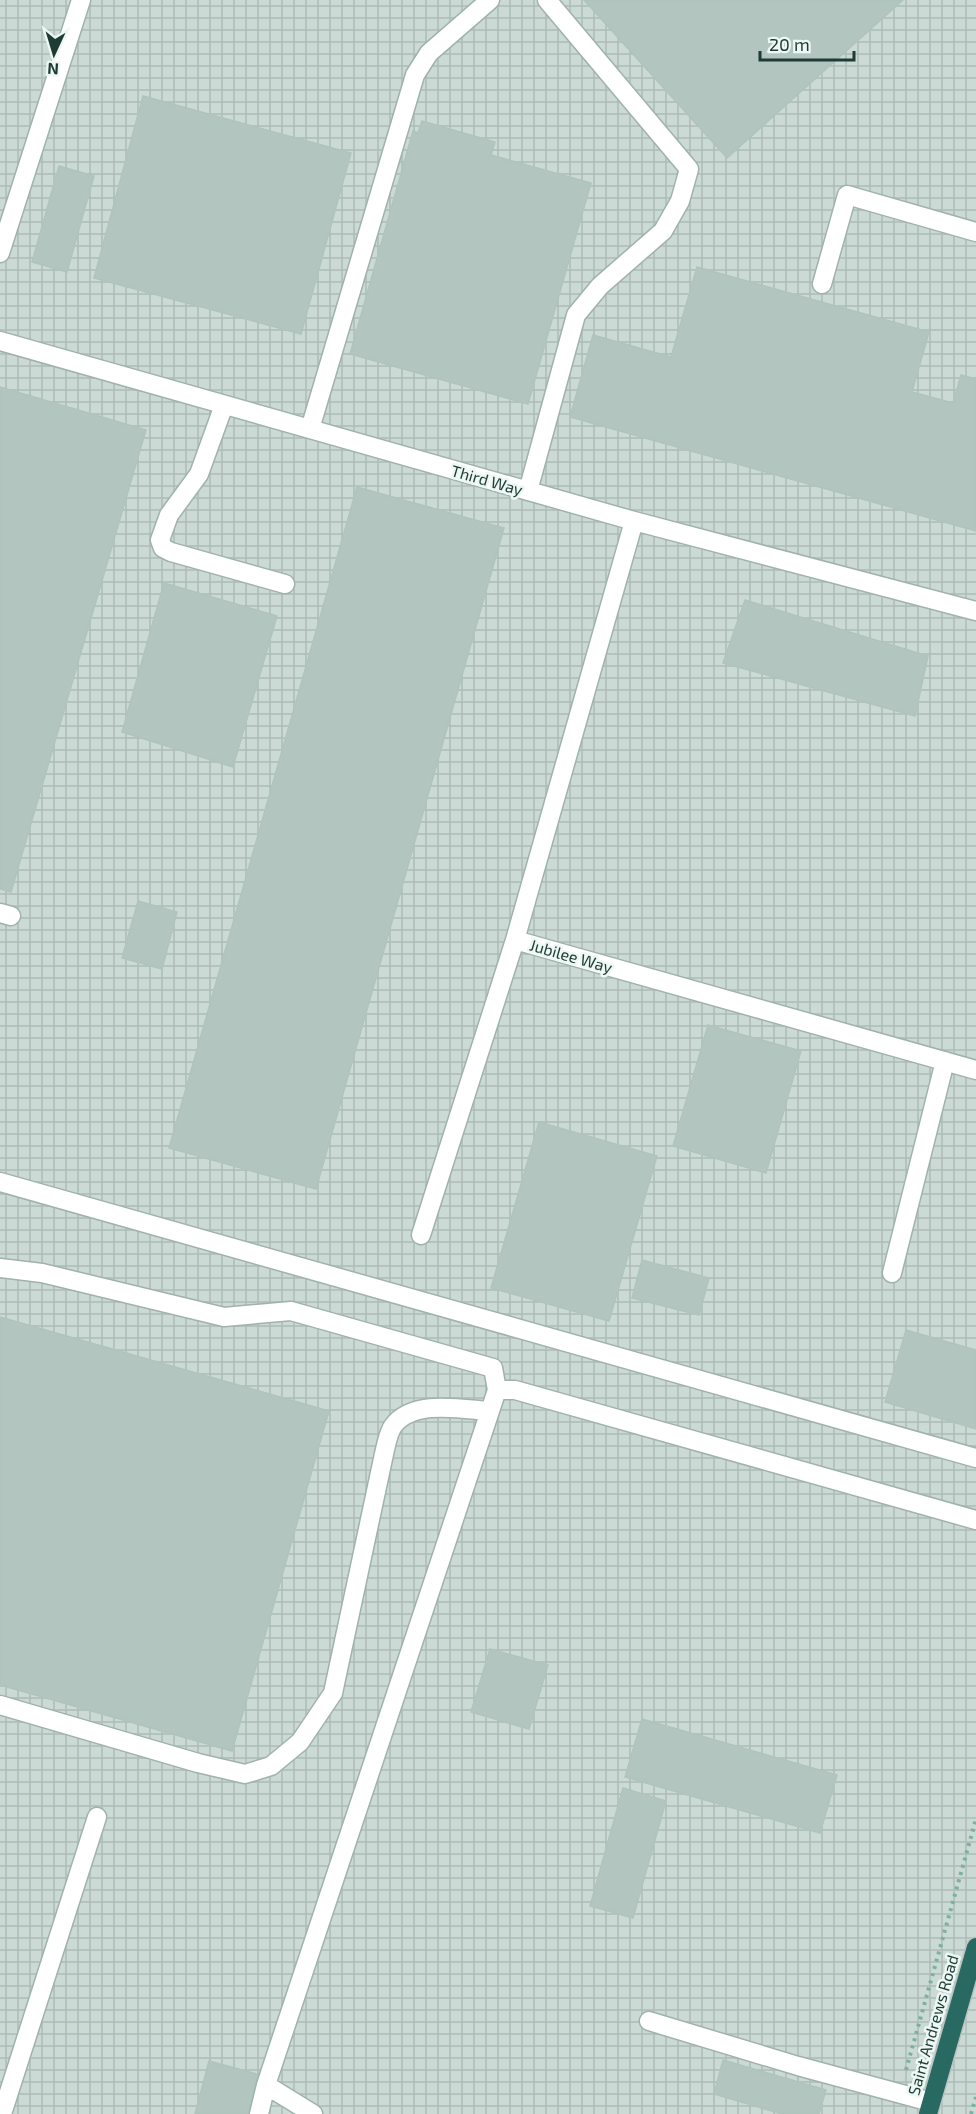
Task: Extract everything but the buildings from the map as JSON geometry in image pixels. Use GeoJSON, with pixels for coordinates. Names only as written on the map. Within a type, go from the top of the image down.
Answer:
{"type":"FeatureCollection","features":[{"type":"Feature","properties":{"kind":"highway","name":"Saint Andrews Road"},"geometry":{"type":"LineString","coordinates":[[930,2108],[976,1947]]}},
{"type":"Feature","properties":{"kind":"street"},"geometry":{"type":"LineString","coordinates":[[0,253],[81,0]]}},
{"type":"Feature","properties":{"kind":"street"},"geometry":{"type":"LineString","coordinates":[[310,429],[415,75],[429,53],[490,0]]}},
{"type":"Feature","properties":{"kind":"street"},"geometry":{"type":"LineString","coordinates":[[528,491],[576,315],[600,286],[663,231],[680,201],[689,169],[547,0]]}},
{"type":"Feature","properties":{"kind":"street"},"geometry":{"type":"LineString","coordinates":[[822,284],[847,195],[976,232]]}},
{"type":"Feature","properties":{"kind":"street","name":"Third Way"},"geometry":{"type":"LineString","coordinates":[[0,341],[634,521],[976,611]]}},
{"type":"Feature","properties":{"kind":"street"},"geometry":{"type":"LineString","coordinates":[[224,405],[199,474],[169,515],[160,540],[163,548],[171,552],[285,584]]}},
{"type":"Feature","properties":{"kind":"street","name":"Jubilee Way"},"geometry":{"type":"LineString","coordinates":[[634,521],[515,940],[976,1070]]}},
{"type":"Feature","properties":{"kind":"street"},"geometry":{"type":"LineString","coordinates":[[421,1235],[515,940]]}},
{"type":"Feature","properties":{"kind":"street"},"geometry":{"type":"LineString","coordinates":[[892,1273],[945,1061]]}},
{"type":"Feature","properties":{"kind":"street"},"geometry":{"type":"LineString","coordinates":[[0,1182],[976,1458]]}},
{"type":"Feature","properties":{"kind":"street"},"geometry":{"type":"LineString","coordinates":[[0,1268],[42,1273],[224,1317],[291,1311],[493,1368],[497,1390],[266,2085],[259,2114]]}},
{"type":"Feature","properties":{"kind":"street"},"geometry":{"type":"LineString","coordinates":[[497,1390],[515,1390],[976,1520]]}},
{"type":"Feature","properties":{"kind":"street"},"geometry":{"type":"LineString","coordinates":[[0,1705],[236,1772],[245,1774],[270,1766],[300,1742],[333,1693],[384,1454],[393,1426],[414,1412],[440,1408],[489,1411]]}},
{"type":"Feature","properties":{"kind":"street"},"geometry":{"type":"LineString","coordinates":[[2,2114],[97,1817]]}},
{"type":"Feature","properties":{"kind":"street"},"geometry":{"type":"LineString","coordinates":[[649,2021],[899,2093],[930,2108]]}},
{"type":"Feature","properties":{"kind":"street"},"geometry":{"type":"LineString","coordinates":[[266,2085],[313,2114]]}},
{"type":"Feature","properties":{"kind":"path"},"geometry":{"type":"LineString","coordinates":[[899,2093],[976,1819]]}},
{"type":"Feature","properties":{"kind":"path"},"geometry":{"type":"LineString","coordinates":[[971,2114],[976,2097]]}},
{"type":"Feature","properties":{"kind":"shaded area"},"geometry":{"type":"Polygon","coordinates":[[[0,0],[976,0],[976,2114],[0,2114],[0,0]]]}}]}
